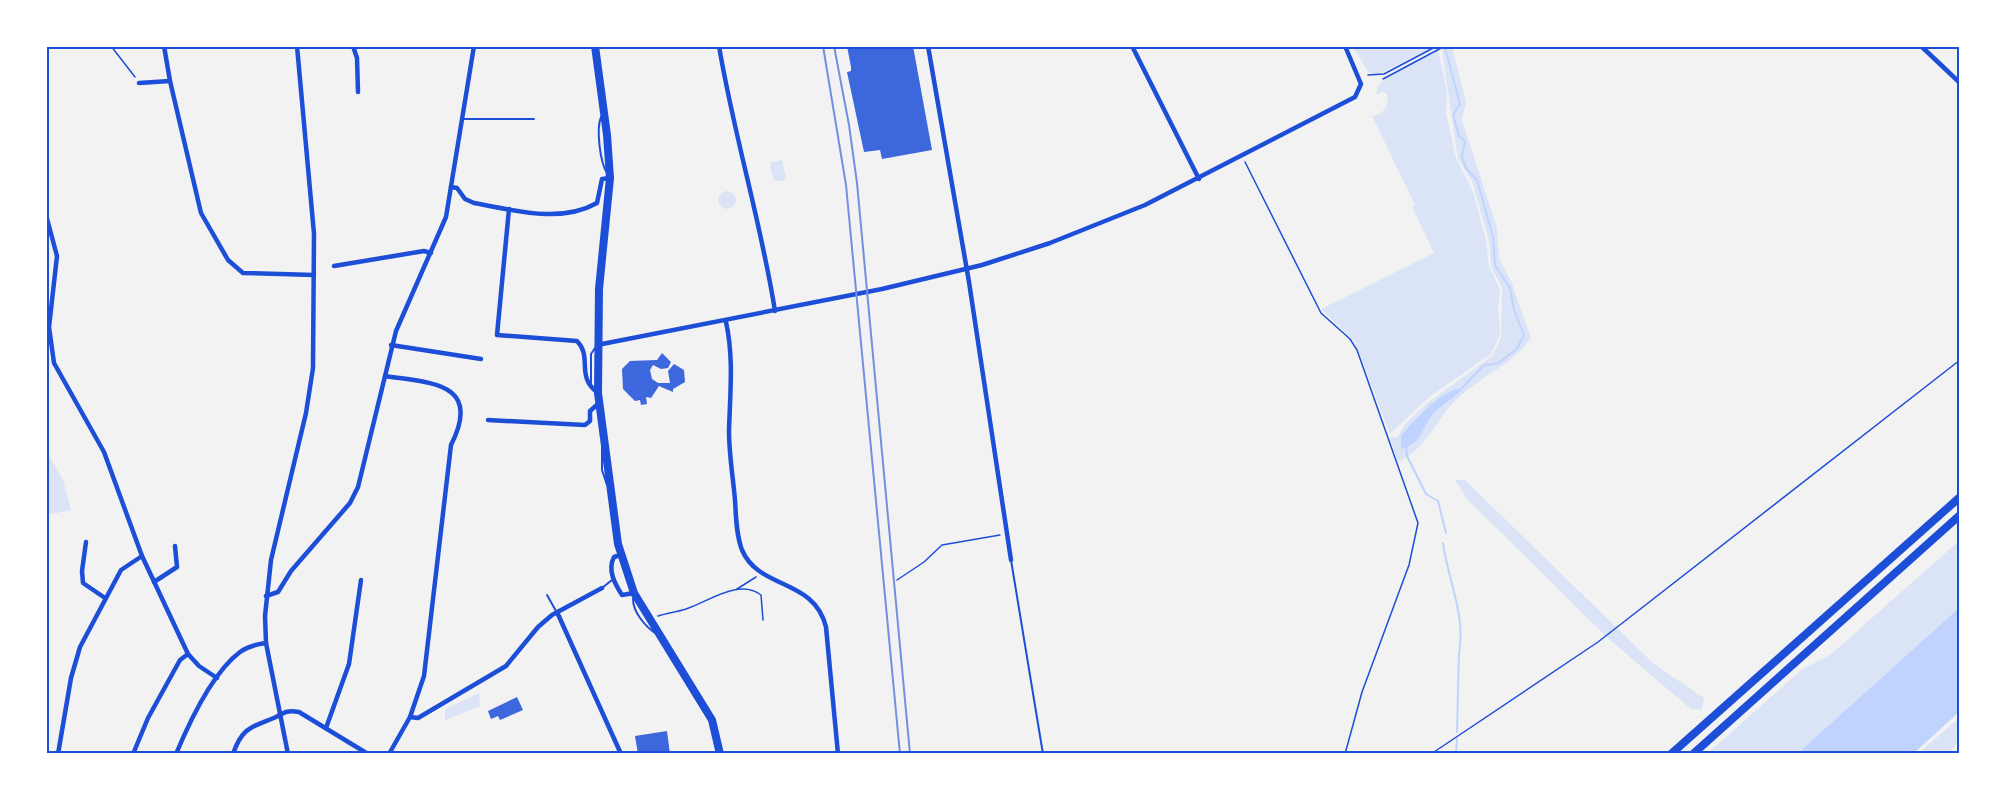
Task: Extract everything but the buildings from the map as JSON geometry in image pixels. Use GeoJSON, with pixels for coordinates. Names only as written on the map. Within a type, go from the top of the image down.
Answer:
{"type":"FeatureCollection","features":[{"type":"Feature","properties":{"kind":"highway"},"geometry":{"type":"LineString","coordinates":[[1671,753],[1959,497]]}},
{"type":"Feature","properties":{"kind":"highway"},"geometry":{"type":"LineString","coordinates":[[1693,753],[1959,515]]}},
{"type":"Feature","properties":{"kind":"main road"},"geometry":{"type":"LineString","coordinates":[[595,46],[610,178],[599,289],[597,345],[598,403],[609,489],[621,555],[634,593],[712,720],[720,753]]}},
{"type":"Feature","properties":{"kind":"street"},"geometry":{"type":"LineString","coordinates":[[164,46],[201,213],[228,260],[235,269],[243,273],[314,275]]}},
{"type":"Feature","properties":{"kind":"street"},"geometry":{"type":"LineString","coordinates":[[288,753],[282,712],[266,643],[266,596],[271,560],[309,397],[314,353],[313,225],[297,46]]}},
{"type":"Feature","properties":{"kind":"street"},"geometry":{"type":"LineString","coordinates":[[353,46],[357,58],[358,92]]}},
{"type":"Feature","properties":{"kind":"street"},"geometry":{"type":"LineString","coordinates":[[266,596],[278,592],[355,495],[400,319],[443,227],[474,46]]}},
{"type":"Feature","properties":{"kind":"street"},"geometry":{"type":"LineString","coordinates":[[719,46],[727,92],[765,247],[775,311]]}},
{"type":"Feature","properties":{"kind":"street"},"geometry":{"type":"LineString","coordinates":[[928,46],[966,269],[1011,560]]}},
{"type":"Feature","properties":{"kind":"street"},"geometry":{"type":"LineString","coordinates":[[1131,46],[1199,179]]}},
{"type":"Feature","properties":{"kind":"street"},"geometry":{"type":"LineString","coordinates":[[597,345],[726,322],[966,269],[1094,227],[1199,179],[1355,97],[1361,87],[1345,46]]}},
{"type":"Feature","properties":{"kind":"street"},"geometry":{"type":"LineString","coordinates":[[1921,46],[1959,83]]}},
{"type":"Feature","properties":{"kind":"street"},"geometry":{"type":"LineString","coordinates":[[139,83],[170,81]]}},
{"type":"Feature","properties":{"kind":"street"},"geometry":{"type":"LineString","coordinates":[[451,187],[457,188],[469,202],[546,215],[582,210],[597,203],[603,179],[610,178]]}},
{"type":"Feature","properties":{"kind":"street"},"geometry":{"type":"LineString","coordinates":[[509,209],[497,335],[577,341],[584,352],[584,374],[588,386],[598,393]]}},
{"type":"Feature","properties":{"kind":"street"},"geometry":{"type":"LineString","coordinates":[[46,215],[57,256],[50,327],[54,363],[104,452],[142,556],[188,654],[199,666],[217,678]]}},
{"type":"Feature","properties":{"kind":"street"},"geometry":{"type":"LineString","coordinates":[[334,266],[424,251],[431,253]]}},
{"type":"Feature","properties":{"kind":"street"},"geometry":{"type":"LineString","coordinates":[[726,322],[732,365],[730,448],[740,542],[744,554],[760,572],[803,593],[821,613],[826,627],[838,753]]}},
{"type":"Feature","properties":{"kind":"street"},"geometry":{"type":"LineString","coordinates":[[392,345],[481,359]]}},
{"type":"Feature","properties":{"kind":"street"},"geometry":{"type":"LineString","coordinates":[[46,366],[54,363]]}},
{"type":"Feature","properties":{"kind":"street"},"geometry":{"type":"LineString","coordinates":[[385,376],[446,387],[456,396],[460,408],[458,433],[451,445],[424,676],[410,717],[389,753]]}},
{"type":"Feature","properties":{"kind":"street"},"geometry":{"type":"LineString","coordinates":[[488,420],[585,424],[590,421],[590,411],[598,403]]}},
{"type":"Feature","properties":{"kind":"street"},"geometry":{"type":"LineString","coordinates":[[86,542],[82,571],[83,583],[105,598]]}},
{"type":"Feature","properties":{"kind":"street"},"geometry":{"type":"LineString","coordinates":[[154,582],[177,567],[175,546]]}},
{"type":"Feature","properties":{"kind":"street"},"geometry":{"type":"LineString","coordinates":[[621,555],[614,557],[611,562],[613,579],[622,595],[634,593]]}},
{"type":"Feature","properties":{"kind":"street"},"geometry":{"type":"LineString","coordinates":[[58,753],[75,660],[121,570],[142,556]]}},
{"type":"Feature","properties":{"kind":"street"},"geometry":{"type":"LineString","coordinates":[[326,728],[349,664],[361,580]]}},
{"type":"Feature","properties":{"kind":"street"},"geometry":{"type":"LineString","coordinates":[[410,717],[418,718],[506,666],[538,627],[557,612],[602,588]]}},
{"type":"Feature","properties":{"kind":"street"},"geometry":{"type":"LineString","coordinates":[[557,612],[621,753]]}},
{"type":"Feature","properties":{"kind":"street"},"geometry":{"type":"LineString","coordinates":[[176,753],[217,678],[240,652],[266,643]]}},
{"type":"Feature","properties":{"kind":"street"},"geometry":{"type":"LineString","coordinates":[[133,753],[148,718],[180,660],[188,654]]}},
{"type":"Feature","properties":{"kind":"street"},"geometry":{"type":"LineString","coordinates":[[233,753],[251,726],[282,712],[299,712],[368,753]]}},
{"type":"Feature","properties":{"kind":"lane"},"geometry":{"type":"LineString","coordinates":[[462,119],[534,119]]}},
{"type":"Feature","properties":{"kind":"lane"},"geometry":{"type":"LineString","coordinates":[[1011,560],[1043,753]]}},
{"type":"Feature","properties":{"kind":"lane"},"geometry":{"type":"LineString","coordinates":[[602,588],[613,579]]}},
{"type":"Feature","properties":{"kind":"lane"},"geometry":{"type":"LineString","coordinates":[[547,595],[557,612]]}},
{"type":"Feature","properties":{"kind":"path"},"geometry":{"type":"LineString","coordinates":[[111,46],[139,83]]}},
{"type":"Feature","properties":{"kind":"path"},"geometry":{"type":"LineString","coordinates":[[1368,75],[1384,75],[1437,46]]}},
{"type":"Feature","properties":{"kind":"path"},"geometry":{"type":"LineString","coordinates":[[1384,75],[1383,79],[1445,46]]}},
{"type":"Feature","properties":{"kind":"path"},"geometry":{"type":"LineString","coordinates":[[1242,156],[1321,313],[1350,339],[1357,350],[1418,523],[1409,565],[1362,692],[1345,753]]}},
{"type":"Feature","properties":{"kind":"path"},"geometry":{"type":"LineString","coordinates":[[1431,753],[1598,642],[1959,360]]}},
{"type":"Feature","properties":{"kind":"path"},"geometry":{"type":"LineString","coordinates":[[897,580],[924,562],[942,545],[1008,534]]}},
{"type":"Feature","properties":{"kind":"path"},"geometry":{"type":"LineString","coordinates":[[654,617],[686,609],[736,589],[758,576]]}},
{"type":"Feature","properties":{"kind":"path"},"geometry":{"type":"LineString","coordinates":[[736,589],[748,589],[761,595],[763,620]]}},
{"type":"Feature","properties":{"kind":"shaded area"},"geometry":{"type":"Polygon","coordinates":[[[1353,47],[1434,47],[1377,75],[1368,72],[1353,47]]]}},
{"type":"Feature","properties":{"kind":"shaded area"},"geometry":{"type":"Polygon","coordinates":[[[1452,47],[1466,102],[1462,120],[1497,228],[1499,259],[1511,281],[1531,338],[1515,356],[1457,399],[1417,449],[1398,462],[1390,438],[1393,436],[1397,438],[1406,423],[1426,404],[1492,356],[1501,338],[1502,287],[1491,267],[1489,241],[1472,181],[1458,159],[1442,50],[1452,47]]]}},
{"type":"Feature","properties":{"kind":"shaded area"},"geometry":{"type":"Polygon","coordinates":[[[1438,51],[1447,90],[1446,112],[1456,158],[1473,192],[1486,240],[1489,266],[1500,290],[1498,306],[1500,335],[1491,354],[1429,397],[1390,434],[1355,342],[1321,309],[1434,253],[1412,207],[1415,205],[1372,116],[1383,111],[1386,106],[1387,94],[1383,92],[1376,95],[1378,86],[1386,78],[1438,51]]]}},
{"type":"Feature","properties":{"kind":"shaded area"},"geometry":{"type":"Polygon","coordinates":[[[782,160],[786,177],[783,181],[774,181],[771,162],[782,160]]]}},
{"type":"Feature","properties":{"kind":"shaded area"},"geometry":{"type":"Polygon","coordinates":[[[727,191],[733,194],[736,200],[733,206],[727,209],[721,206],[718,200],[721,194],[727,191]]]}},
{"type":"Feature","properties":{"kind":"shaded area"},"geometry":{"type":"Polygon","coordinates":[[[46,451],[63,480],[71,510],[47,515],[46,451]]]}},
{"type":"Feature","properties":{"kind":"shaded area"},"geometry":{"type":"Polygon","coordinates":[[[1455,480],[1465,480],[1654,664],[1704,698],[1702,710],[1691,709],[1610,640],[1467,499],[1455,480]]]}},
{"type":"Feature","properties":{"kind":"shaded area"},"geometry":{"type":"Polygon","coordinates":[[[1959,541],[1959,608],[1798,753],[1707,754],[1801,670],[1830,655],[1959,541]]]}},
{"type":"Feature","properties":{"kind":"shaded area"},"geometry":{"type":"Polygon","coordinates":[[[479,693],[480,706],[445,720],[445,709],[479,693]]]}},
{"type":"Feature","properties":{"kind":"shaded area"},"geometry":{"type":"Polygon","coordinates":[[[1959,718],[1959,737],[1948,753],[1919,753],[1959,718]]]}},
{"type":"Feature","properties":{"kind":"water"},"geometry":{"type":"Polygon","coordinates":[[[1463,388],[1433,414],[1414,442],[1401,449],[1401,436],[1421,414],[1445,394],[1463,388]]]}},
{"type":"Feature","properties":{"kind":"water"},"geometry":{"type":"Polygon","coordinates":[[[1959,608],[1959,712],[1914,753],[1798,753],[1959,608]]]}},
{"type":"Feature","properties":{"kind":"waterway"},"geometry":{"type":"LineString","coordinates":[[1445,48],[1460,104],[1453,115],[1459,136],[1465,141],[1462,157],[1466,168],[1477,180],[1493,237],[1495,265],[1510,288],[1514,310],[1524,335],[1517,349],[1498,363],[1483,366],[1462,388]]}},
{"type":"Feature","properties":{"kind":"waterway"},"geometry":{"type":"LineString","coordinates":[[1406,447],[1407,456],[1426,494],[1438,501],[1446,533]]}},
{"type":"Feature","properties":{"kind":"waterway"},"geometry":{"type":"LineString","coordinates":[[1443,543],[1460,625],[1457,732]]}},
{"type":"Feature","properties":{"kind":"waterway"},"geometry":{"type":"LineString","coordinates":[[1456,754],[1457,739]]}},
{"type":"Feature","properties":{"kind":"railway"},"geometry":{"type":"LineString","coordinates":[[823,46],[846,185],[900,754]]}},
{"type":"Feature","properties":{"kind":"railway"},"geometry":{"type":"LineString","coordinates":[[834,46],[857,183],[910,754]]}}]}
